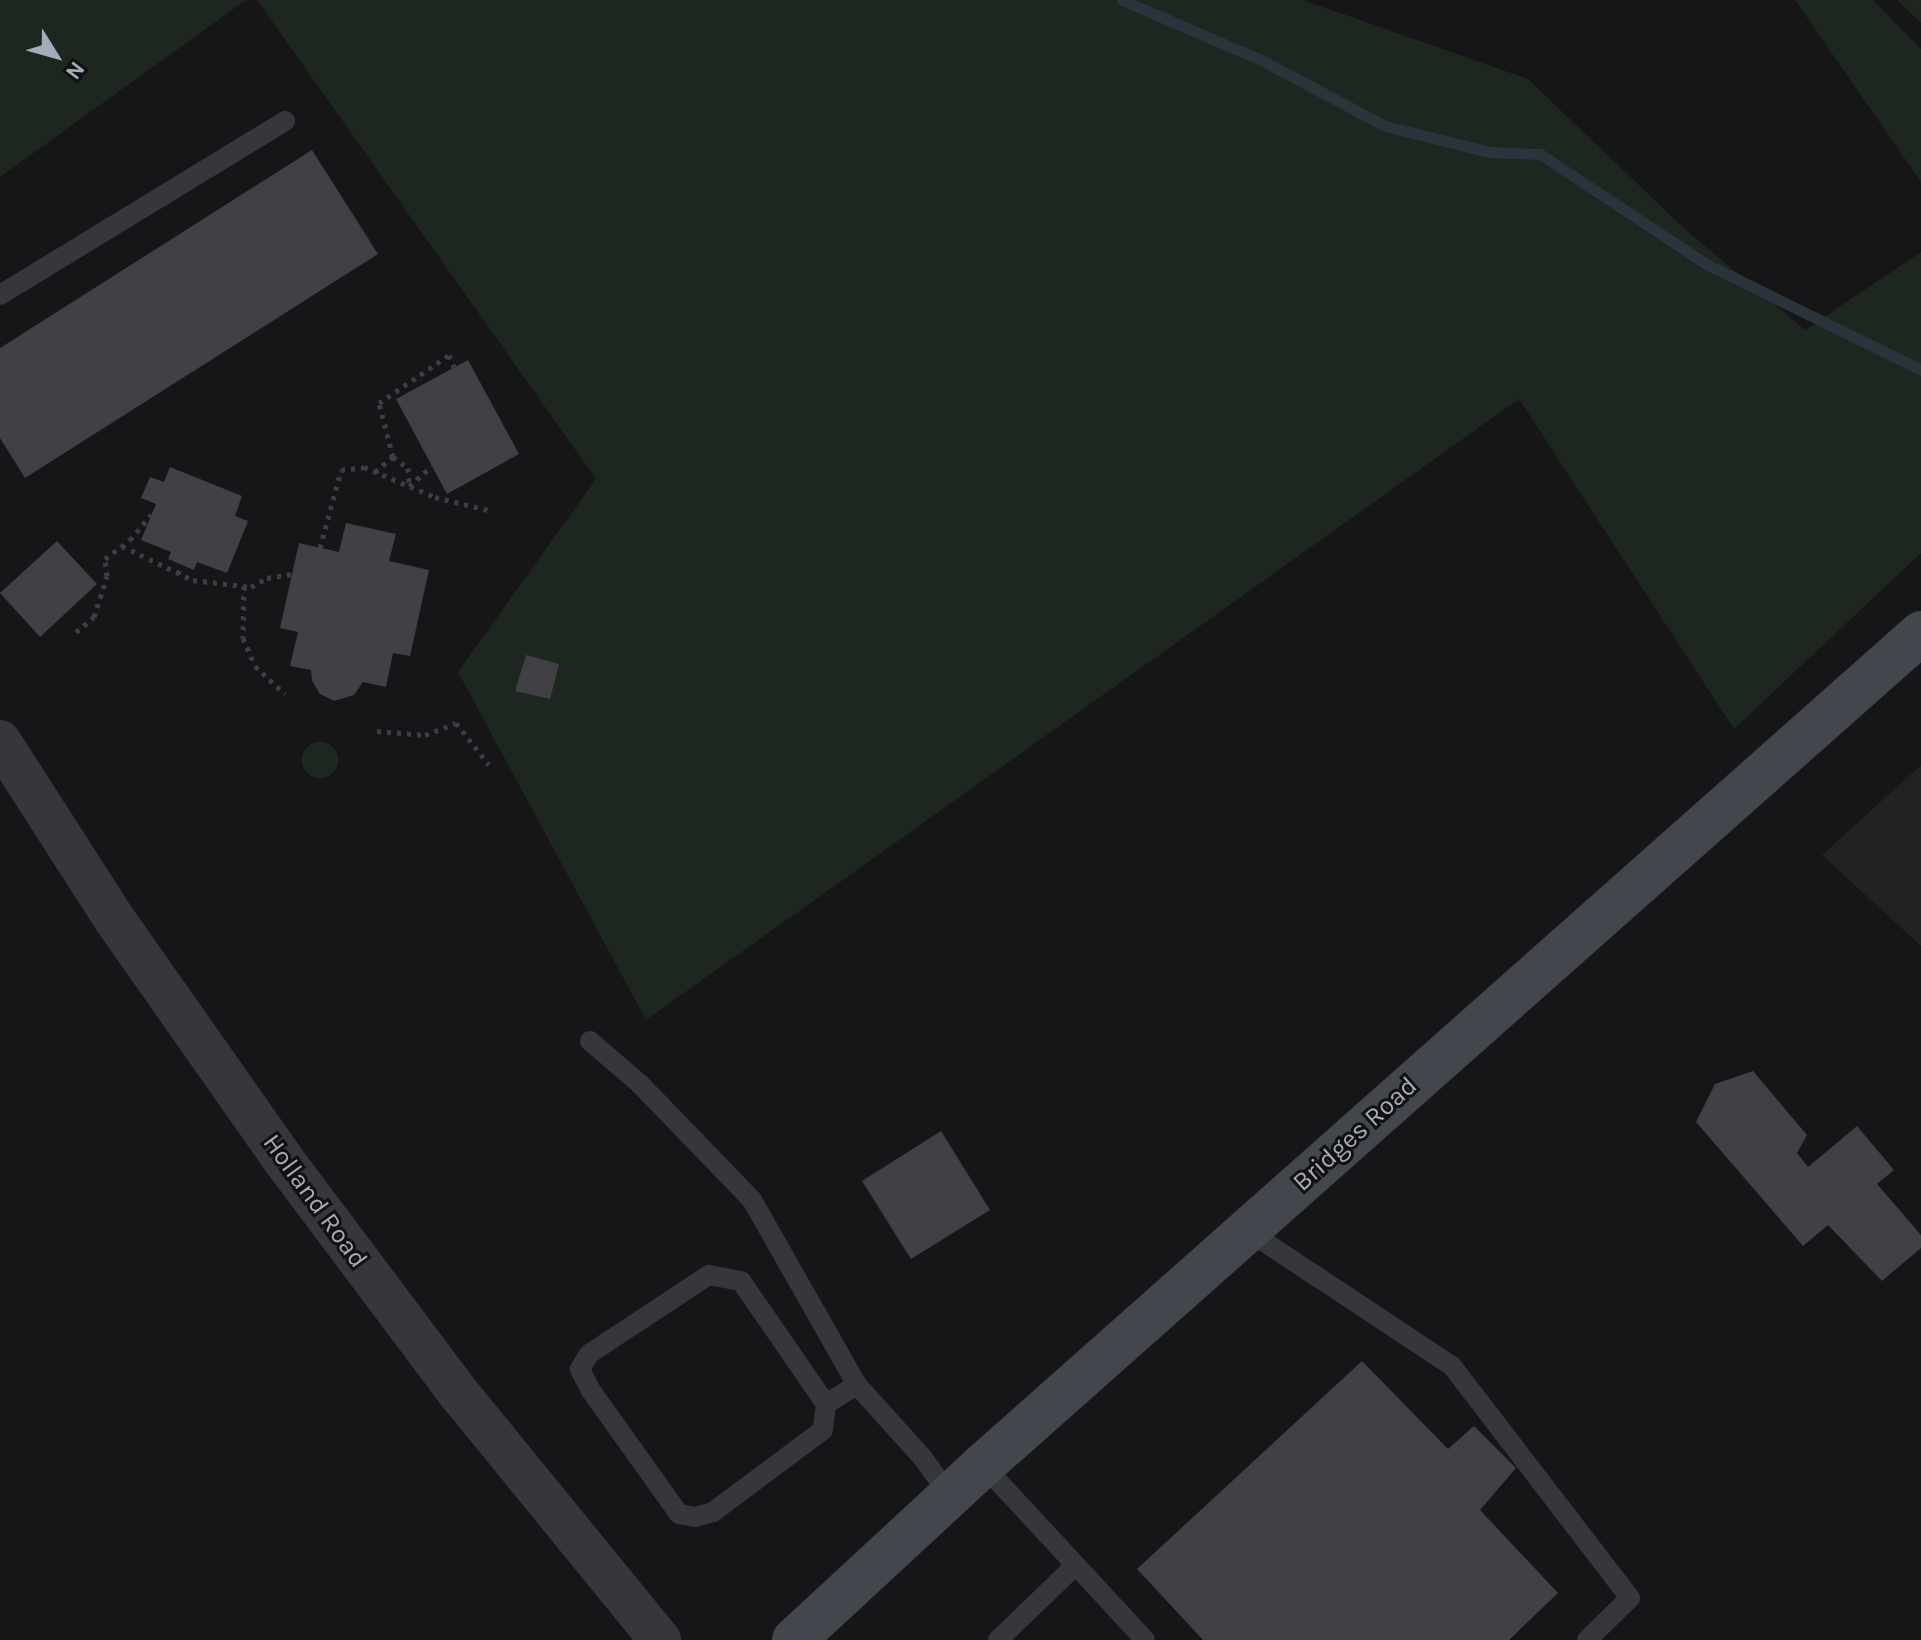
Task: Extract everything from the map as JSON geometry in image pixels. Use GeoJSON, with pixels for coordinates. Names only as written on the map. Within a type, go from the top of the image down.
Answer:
{"type":"FeatureCollection","features":[{"type":"Feature","properties":{"kind":"main road","name":"Bridges Road"},"geometry":{"type":"LineString","coordinates":[[794,1640],[983,1465],[1921,633]]}},
{"type":"Feature","properties":{"kind":"street","name":"Holland Road"},"geometry":{"type":"LineString","coordinates":[[0,741],[115,920],[282,1158],[461,1396],[660,1640]]}},
{"type":"Feature","properties":{"kind":"lane"},"geometry":{"type":"LineString","coordinates":[[0,295],[285,121]]}},
{"type":"Feature","properties":{"kind":"lane"},"geometry":{"type":"LineString","coordinates":[[590,1041],[640,1084],[752,1200],[857,1385],[923,1458],[950,1496]]}},
{"type":"Feature","properties":{"kind":"lane"},"geometry":{"type":"LineString","coordinates":[[1248,1231],[1452,1366],[1630,1598],[1587,1640]]}},
{"type":"Feature","properties":{"kind":"lane"},"geometry":{"type":"LineString","coordinates":[[709,1275],[725,1276],[741,1281],[826,1404],[823,1430],[713,1512],[696,1517],[679,1514],[590,1389],[580,1369],[589,1354],[709,1275]]}},
{"type":"Feature","properties":{"kind":"lane"},"geometry":{"type":"LineString","coordinates":[[826,1404],[857,1385]]}},
{"type":"Feature","properties":{"kind":"lane"},"geometry":{"type":"LineString","coordinates":[[983,1465],[1143,1639]]}},
{"type":"Feature","properties":{"kind":"lane"},"geometry":{"type":"LineString","coordinates":[[998,1640],[1075,1566]]}},
{"type":"Feature","properties":{"kind":"path"},"geometry":{"type":"LineString","coordinates":[[409,486],[408,468],[393,457],[379,403],[449,355],[454,367]]}},
{"type":"Feature","properties":{"kind":"path"},"geometry":{"type":"LineString","coordinates":[[375,472],[393,457]]}},
{"type":"Feature","properties":{"kind":"path"},"geometry":{"type":"LineString","coordinates":[[409,486],[432,466]]}},
{"type":"Feature","properties":{"kind":"path"},"geometry":{"type":"LineString","coordinates":[[320,548],[341,470],[364,467],[409,486],[492,511]]}},
{"type":"Feature","properties":{"kind":"path"},"geometry":{"type":"LineString","coordinates":[[76,632],[94,617],[107,576],[105,559],[151,515]]}},
{"type":"Feature","properties":{"kind":"path"},"geometry":{"type":"LineString","coordinates":[[122,546],[193,580],[244,586],[292,574]]}},
{"type":"Feature","properties":{"kind":"path"},"geometry":{"type":"LineString","coordinates":[[178,574],[181,564]]}},
{"type":"Feature","properties":{"kind":"path"},"geometry":{"type":"LineString","coordinates":[[244,586],[243,638],[255,666],[285,694]]}},
{"type":"Feature","properties":{"kind":"path"},"geometry":{"type":"LineString","coordinates":[[377,731],[425,735],[456,723],[489,765]]}},
{"type":"Feature","properties":{"kind":"shaded area"},"geometry":{"type":"Polygon","coordinates":[[[0,0],[246,0],[0,177],[0,0]]]}},
{"type":"Feature","properties":{"kind":"shaded area"},"geometry":{"type":"Polygon","coordinates":[[[257,0],[1303,0],[1528,79],[1687,231],[1805,330],[1921,252],[1921,553],[1734,729],[1519,399],[646,1020],[458,672],[596,479],[257,0]]]}},
{"type":"Feature","properties":{"kind":"shaded area"},"geometry":{"type":"Polygon","coordinates":[[[1795,0],[1873,0],[1921,49],[1921,182],[1795,0]]]}},
{"type":"Feature","properties":{"kind":"shaded area"},"geometry":{"type":"Polygon","coordinates":[[[1897,0],[1921,0],[1921,23],[1897,0]]]}},
{"type":"Feature","properties":{"kind":"shaded area"},"geometry":{"type":"Polygon","coordinates":[[[320,742],[333,747],[338,760],[333,773],[320,778],[307,773],[302,760],[307,747],[320,742]]]}},
{"type":"Feature","properties":{"kind":"shaded area"},"geometry":{"type":"Polygon","coordinates":[[[1921,765],[1921,946],[1822,855],[1921,765]]]}},
{"type":"Feature","properties":{"kind":"building"},"geometry":{"type":"Polygon","coordinates":[[[312,150],[378,254],[25,478],[0,438],[0,348],[312,150]]]}},
{"type":"Feature","properties":{"kind":"building"},"geometry":{"type":"Polygon","coordinates":[[[468,360],[519,454],[447,494],[396,399],[468,360]]]}},
{"type":"Feature","properties":{"kind":"building"},"geometry":{"type":"Polygon","coordinates":[[[170,467],[242,496],[235,516],[248,521],[227,573],[197,562],[194,570],[168,559],[171,552],[141,540],[156,504],[141,498],[150,477],[164,482],[170,467]]]}},
{"type":"Feature","properties":{"kind":"building"},"geometry":{"type":"Polygon","coordinates":[[[346,523],[396,534],[389,561],[429,570],[410,656],[393,653],[386,687],[363,682],[354,695],[334,701],[320,694],[312,681],[311,670],[290,666],[298,632],[280,628],[299,543],[339,552],[346,523]]]}},
{"type":"Feature","properties":{"kind":"building"},"geometry":{"type":"Polygon","coordinates":[[[57,541],[97,584],[40,637],[0,593],[57,541]]]}},
{"type":"Feature","properties":{"kind":"building"},"geometry":{"type":"Polygon","coordinates":[[[526,655],[559,664],[550,699],[515,691],[526,655]]]}},
{"type":"Feature","properties":{"kind":"building"},"geometry":{"type":"Polygon","coordinates":[[[1753,1071],[1807,1135],[1797,1153],[1808,1167],[1857,1126],[1894,1170],[1877,1184],[1921,1235],[1921,1248],[1882,1281],[1828,1225],[1803,1246],[1696,1122],[1715,1084],[1753,1071]]]}},
{"type":"Feature","properties":{"kind":"building"},"geometry":{"type":"Polygon","coordinates":[[[941,1131],[990,1210],[911,1259],[862,1181],[941,1131]]]}},
{"type":"Feature","properties":{"kind":"building"},"geometry":{"type":"Polygon","coordinates":[[[1362,1361],[1448,1449],[1474,1426],[1516,1468],[1480,1510],[1558,1593],[1509,1640],[1203,1640],[1137,1569],[1362,1361]]]}},
{"type":"Feature","properties":{"kind":"waterway"},"geometry":{"type":"LineString","coordinates":[[1122,0],[1261,60],[1385,126],[1489,152],[1540,154],[1706,264],[1921,370]]}}]}
